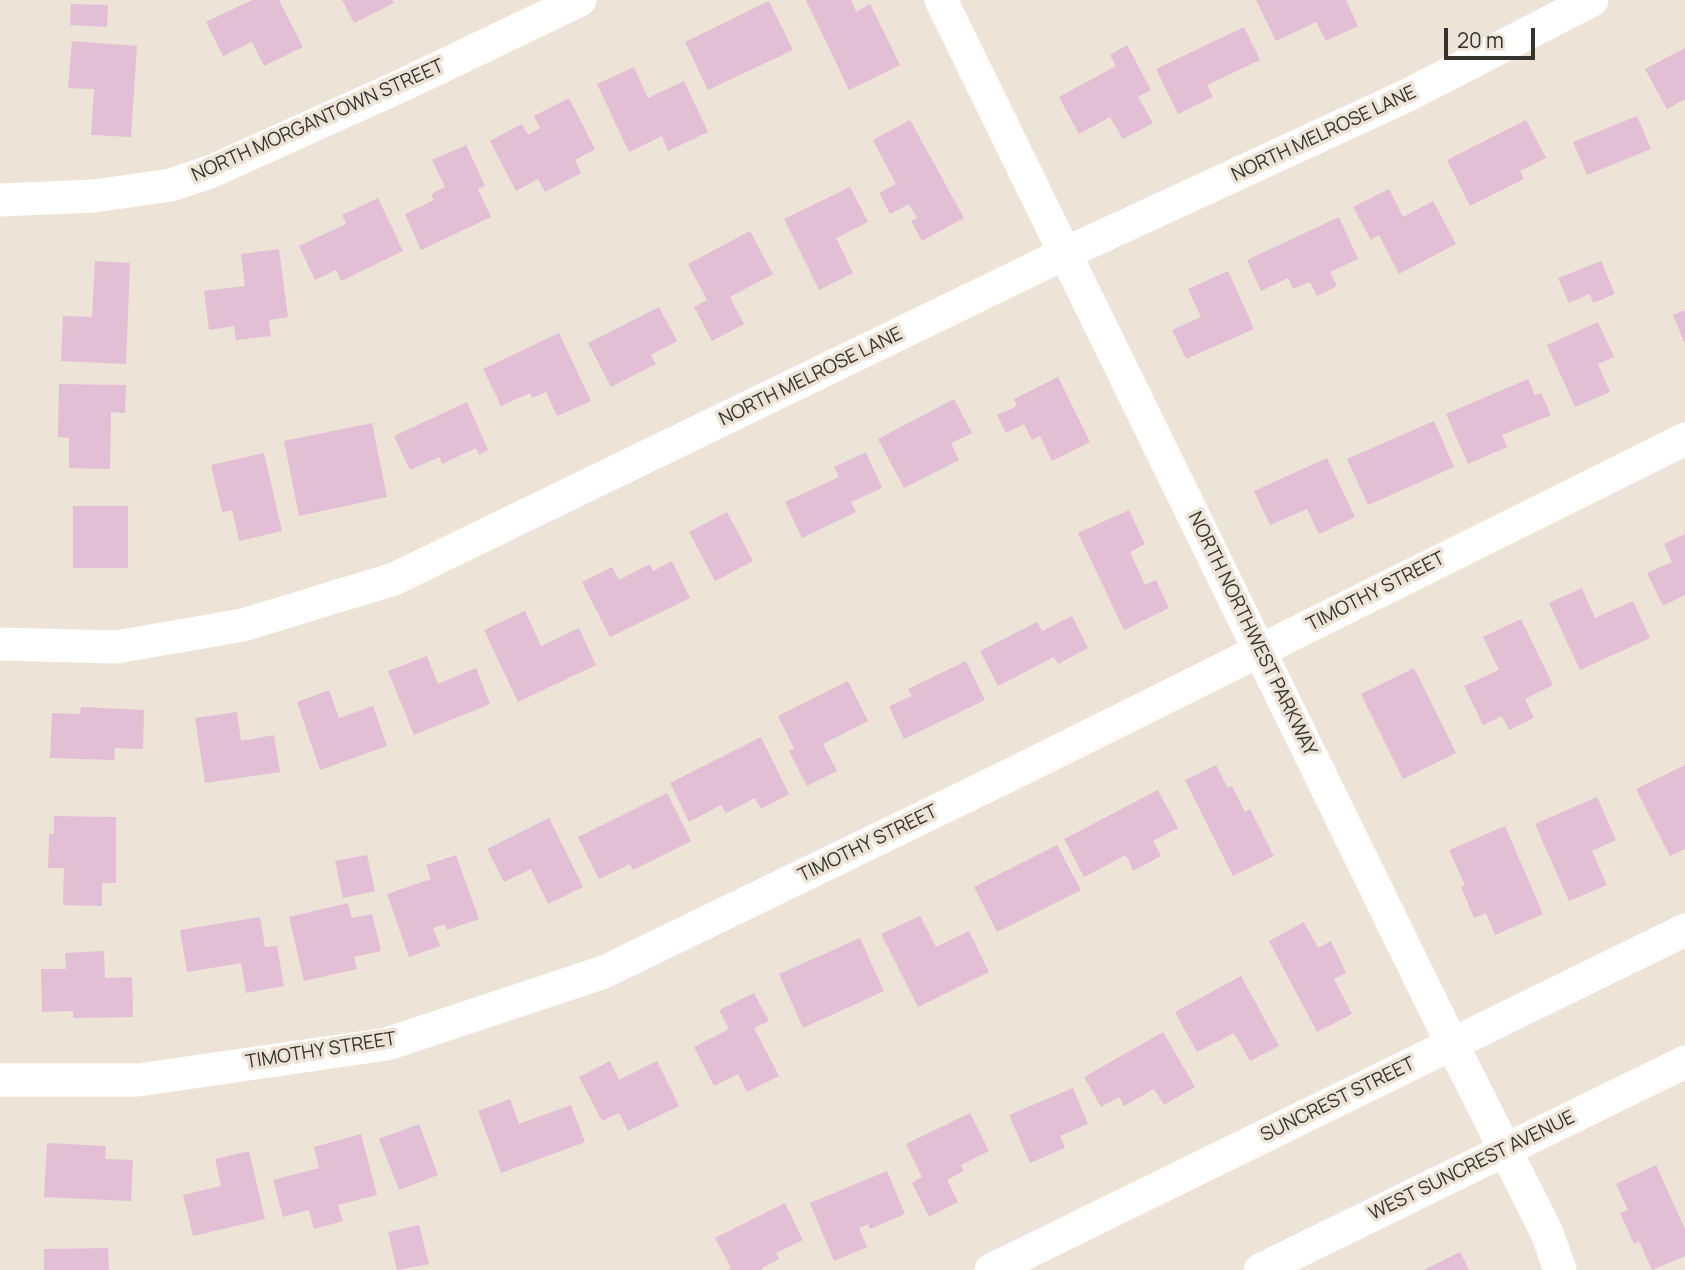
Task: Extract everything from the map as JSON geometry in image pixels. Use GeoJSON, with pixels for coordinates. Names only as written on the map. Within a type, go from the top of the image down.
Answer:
{"type":"FeatureCollection","features":[{"type":"Feature","properties":{"kind":"street","name":"NORTH MORGANTOWN STREET"},"geometry":{"type":"LineString","coordinates":[[0,200],[94,196],[171,184],[209,172],[407,83],[580,0]]}},
{"type":"Feature","properties":{"kind":"street","name":"NORTH NORTHWEST PARKWAY"},"geometry":{"type":"LineString","coordinates":[[941,0],[1547,1233],[1560,1270]]}},
{"type":"Feature","properties":{"kind":"street","name":"NORTH MELROSE LANE"},"geometry":{"type":"LineString","coordinates":[[0,644],[116,647],[243,625],[394,579],[1066,253],[1408,95],[1592,0]]}},
{"type":"Feature","properties":{"kind":"street","name":"TIMOTHY STREET"},"geometry":{"type":"LineString","coordinates":[[0,1080],[138,1080],[387,1044],[604,972],[1010,775],[1685,439]]}},
{"type":"Feature","properties":{"kind":"street","name":"SUNCREST STREET"},"geometry":{"type":"LineString","coordinates":[[991,1270],[1685,930]]}},
{"type":"Feature","properties":{"kind":"street","name":"WEST SUNCREST AVENUE"},"geometry":{"type":"LineString","coordinates":[[1260,1270],[1685,1062]]}},
{"type":"Feature","properties":{"kind":"building"},"geometry":{"type":"Polygon","coordinates":[[[252,0],[279,0],[303,47],[264,66],[252,42],[223,56],[206,22],[252,0]]]}},
{"type":"Feature","properties":{"kind":"building"},"geometry":{"type":"Polygon","coordinates":[[[342,0],[392,0],[394,3],[354,23],[342,0]]]}},
{"type":"Feature","properties":{"kind":"building"},"geometry":{"type":"Polygon","coordinates":[[[806,0],[851,0],[856,12],[870,4],[900,65],[849,90],[806,0]]]}},
{"type":"Feature","properties":{"kind":"building"},"geometry":{"type":"Polygon","coordinates":[[[1256,0],[1346,0],[1358,26],[1326,41],[1316,22],[1276,41],[1256,0]]]}},
{"type":"Feature","properties":{"kind":"building"},"geometry":{"type":"Polygon","coordinates":[[[769,1],[793,50],[708,90],[685,42],[769,1]]]}},
{"type":"Feature","properties":{"kind":"building"},"geometry":{"type":"Polygon","coordinates":[[[71,4],[108,5],[107,27],[70,25],[71,4]]]}},
{"type":"Feature","properties":{"kind":"building"},"geometry":{"type":"Polygon","coordinates":[[[1244,27],[1260,60],[1207,85],[1213,97],[1178,114],[1156,69],[1244,27]]]}},
{"type":"Feature","properties":{"kind":"building"},"geometry":{"type":"Polygon","coordinates":[[[72,41],[137,46],[131,137],[91,135],[94,89],[68,88],[72,41]]]}},
{"type":"Feature","properties":{"kind":"building"},"geometry":{"type":"Polygon","coordinates":[[[1127,45],[1151,90],[1138,97],[1153,123],[1123,139],[1110,117],[1079,134],[1059,97],[1116,66],[1110,55],[1127,45]]]}},
{"type":"Feature","properties":{"kind":"building"},"geometry":{"type":"Polygon","coordinates":[[[1685,48],[1685,99],[1667,109],[1645,69],[1685,48]]]}},
{"type":"Feature","properties":{"kind":"building"},"geometry":{"type":"Polygon","coordinates":[[[634,67],[648,98],[684,81],[708,132],[668,151],[662,136],[629,152],[597,84],[634,67]]]}},
{"type":"Feature","properties":{"kind":"building"},"geometry":{"type":"Polygon","coordinates":[[[569,98],[595,149],[575,160],[581,173],[545,192],[538,179],[516,191],[490,141],[522,124],[528,135],[540,128],[534,116],[569,98]]]}},
{"type":"Feature","properties":{"kind":"building"},"geometry":{"type":"Polygon","coordinates":[[[1637,116],[1651,149],[1587,175],[1573,142],[1637,116]]]}},
{"type":"Feature","properties":{"kind":"building"},"geometry":{"type":"Polygon","coordinates":[[[910,120],[964,218],[922,241],[911,221],[917,218],[909,204],[890,214],[879,193],[896,184],[873,140],[910,120]]]}},
{"type":"Feature","properties":{"kind":"building"},"geometry":{"type":"Polygon","coordinates":[[[1526,120],[1546,158],[1520,171],[1524,179],[1470,206],[1447,160],[1526,120]]]}},
{"type":"Feature","properties":{"kind":"building"},"geometry":{"type":"Polygon","coordinates":[[[466,145],[485,186],[478,189],[491,217],[421,250],[405,214],[434,200],[431,194],[445,187],[432,160],[466,145]]]}},
{"type":"Feature","properties":{"kind":"building"},"geometry":{"type":"Polygon","coordinates":[[[850,187],[868,222],[836,238],[853,273],[819,290],[784,219],[850,187]]]}},
{"type":"Feature","properties":{"kind":"building"},"geometry":{"type":"Polygon","coordinates":[[[1389,189],[1403,217],[1433,201],[1456,244],[1399,274],[1379,235],[1371,240],[1353,207],[1389,189]]]}},
{"type":"Feature","properties":{"kind":"building"},"geometry":{"type":"Polygon","coordinates":[[[378,198],[403,251],[341,281],[336,270],[315,280],[299,246],[346,224],[342,215],[378,198]]]}},
{"type":"Feature","properties":{"kind":"building"},"geometry":{"type":"Polygon","coordinates":[[[1339,217],[1358,259],[1330,272],[1337,286],[1317,296],[1310,282],[1293,289],[1288,278],[1261,291],[1247,260],[1339,217]]]}},
{"type":"Feature","properties":{"kind":"building"},"geometry":{"type":"Polygon","coordinates":[[[750,231],[773,274],[730,297],[744,324],[712,341],[694,307],[707,300],[688,264],[750,231]]]}},
{"type":"Feature","properties":{"kind":"building"},"geometry":{"type":"Polygon","coordinates":[[[279,249],[288,317],[269,320],[271,336],[236,340],[234,326],[209,330],[204,291],[245,286],[241,254],[279,249]]]}},
{"type":"Feature","properties":{"kind":"building"},"geometry":{"type":"Polygon","coordinates":[[[95,261],[130,263],[126,364],[61,361],[63,316],[92,317],[95,261]]]}},
{"type":"Feature","properties":{"kind":"building"},"geometry":{"type":"Polygon","coordinates":[[[1601,261],[1615,294],[1593,303],[1590,294],[1569,303],[1558,278],[1601,261]]]}},
{"type":"Feature","properties":{"kind":"building"},"geometry":{"type":"Polygon","coordinates":[[[1228,271],[1254,329],[1186,359],[1172,330],[1201,317],[1188,289],[1228,271]]]}},
{"type":"Feature","properties":{"kind":"building"},"geometry":{"type":"Polygon","coordinates":[[[659,307],[677,341],[651,355],[656,364],[611,387],[588,343],[659,307]]]}},
{"type":"Feature","properties":{"kind":"building"},"geometry":{"type":"Polygon","coordinates":[[[1685,310],[1685,344],[1673,315],[1685,310]]]}},
{"type":"Feature","properties":{"kind":"building"},"geometry":{"type":"Polygon","coordinates":[[[1598,322],[1614,357],[1598,364],[1610,392],[1575,407],[1547,345],[1598,322]]]}},
{"type":"Feature","properties":{"kind":"building"},"geometry":{"type":"Polygon","coordinates":[[[559,333],[591,401],[557,416],[546,392],[532,398],[530,393],[501,406],[483,369],[559,333]]]}},
{"type":"Feature","properties":{"kind":"building"},"geometry":{"type":"Polygon","coordinates":[[[1058,377],[1090,442],[1052,461],[1040,436],[1032,440],[1024,424],[1006,433],[997,415],[1017,406],[1014,399],[1058,377]]]}},
{"type":"Feature","properties":{"kind":"building"},"geometry":{"type":"Polygon","coordinates":[[[1528,379],[1535,395],[1541,393],[1551,415],[1502,435],[1507,447],[1468,464],[1446,414],[1528,379]]]}},
{"type":"Feature","properties":{"kind":"building"},"geometry":{"type":"Polygon","coordinates":[[[59,384],[126,385],[125,413],[111,412],[110,469],[69,468],[69,438],[58,437],[59,384]]]}},
{"type":"Feature","properties":{"kind":"building"},"geometry":{"type":"Polygon","coordinates":[[[954,399],[972,433],[951,443],[959,460],[904,488],[878,439],[954,399]]]}},
{"type":"Feature","properties":{"kind":"building"},"geometry":{"type":"Polygon","coordinates":[[[467,402],[488,450],[479,455],[476,448],[442,464],[439,457],[410,470],[394,436],[467,402]]]}},
{"type":"Feature","properties":{"kind":"building"},"geometry":{"type":"Polygon","coordinates":[[[1434,421],[1454,467],[1368,505],[1347,459],[1434,421]]]}},
{"type":"Feature","properties":{"kind":"building"},"geometry":{"type":"Polygon","coordinates":[[[372,423],[387,497],[299,516],[284,441],[372,423]]]}},
{"type":"Feature","properties":{"kind":"building"},"geometry":{"type":"Polygon","coordinates":[[[866,452],[882,488],[851,502],[856,512],[802,538],[785,502],[839,477],[834,467],[866,452]]]}},
{"type":"Feature","properties":{"kind":"building"},"geometry":{"type":"Polygon","coordinates":[[[264,453],[282,531],[239,541],[232,510],[222,512],[211,465],[264,453]]]}},
{"type":"Feature","properties":{"kind":"building"},"geometry":{"type":"Polygon","coordinates":[[[1327,458],[1355,517],[1319,534],[1307,509],[1270,525],[1254,491],[1327,458]]]}},
{"type":"Feature","properties":{"kind":"building"},"geometry":{"type":"Polygon","coordinates":[[[73,506],[128,506],[128,568],[73,568],[73,506]]]}},
{"type":"Feature","properties":{"kind":"building"},"geometry":{"type":"Polygon","coordinates":[[[1129,510],[1145,544],[1130,552],[1145,585],[1156,580],[1169,608],[1124,630],[1078,533],[1129,510]]]}},
{"type":"Feature","properties":{"kind":"building"},"geometry":{"type":"Polygon","coordinates":[[[727,512],[753,561],[715,581],[689,532],[727,512]]]}},
{"type":"Feature","properties":{"kind":"building"},"geometry":{"type":"Polygon","coordinates":[[[1685,534],[1685,595],[1663,606],[1647,573],[1672,562],[1664,544],[1685,534]]]}},
{"type":"Feature","properties":{"kind":"building"},"geometry":{"type":"Polygon","coordinates":[[[672,561],[690,598],[610,637],[582,582],[612,567],[619,580],[650,564],[653,571],[672,561]]]}},
{"type":"Feature","properties":{"kind":"building"},"geometry":{"type":"Polygon","coordinates":[[[1582,588],[1595,618],[1633,601],[1650,638],[1580,670],[1549,603],[1582,588]]]}},
{"type":"Feature","properties":{"kind":"building"},"geometry":{"type":"Polygon","coordinates":[[[525,611],[541,646],[579,628],[596,665],[518,702],[484,630],[525,611]]]}},
{"type":"Feature","properties":{"kind":"building"},"geometry":{"type":"Polygon","coordinates":[[[1072,616],[1088,648],[1058,664],[1054,657],[998,686],[980,651],[1037,622],[1042,631],[1072,616]]]}},
{"type":"Feature","properties":{"kind":"building"},"geometry":{"type":"Polygon","coordinates":[[[1521,619],[1553,685],[1525,699],[1534,718],[1509,730],[1502,716],[1483,725],[1464,686],[1499,670],[1483,637],[1521,619]]]}},
{"type":"Feature","properties":{"kind":"building"},"geometry":{"type":"Polygon","coordinates":[[[427,656],[438,684],[476,668],[490,704],[414,735],[388,671],[427,656]]]}},
{"type":"Feature","properties":{"kind":"building"},"geometry":{"type":"Polygon","coordinates":[[[966,661],[985,700],[904,739],[889,706],[912,696],[908,689],[966,661]]]}},
{"type":"Feature","properties":{"kind":"building"},"geometry":{"type":"Polygon","coordinates":[[[1414,668],[1456,753],[1403,779],[1361,694],[1414,668]]]}},
{"type":"Feature","properties":{"kind":"building"},"geometry":{"type":"Polygon","coordinates":[[[848,681],[868,721],[823,744],[837,771],[807,786],[789,751],[794,748],[778,716],[848,681]]]}},
{"type":"Feature","properties":{"kind":"building"},"geometry":{"type":"Polygon","coordinates":[[[329,690],[339,718],[373,706],[387,746],[320,770],[297,702],[329,690]]]}},
{"type":"Feature","properties":{"kind":"building"},"geometry":{"type":"Polygon","coordinates":[[[81,707],[144,710],[143,749],[115,748],[114,760],[50,758],[52,713],[80,714],[81,707]]]}},
{"type":"Feature","properties":{"kind":"building"},"geometry":{"type":"Polygon","coordinates":[[[237,712],[241,741],[274,735],[280,772],[205,783],[195,718],[237,712]]]}},
{"type":"Feature","properties":{"kind":"building"},"geometry":{"type":"Polygon","coordinates":[[[761,737],[789,794],[761,809],[755,798],[726,813],[721,805],[689,822],[670,783],[761,737]]]}},
{"type":"Feature","properties":{"kind":"building"},"geometry":{"type":"Polygon","coordinates":[[[1216,765],[1228,788],[1232,786],[1245,812],[1250,809],[1274,856],[1233,876],[1185,780],[1216,765]]]}},
{"type":"Feature","properties":{"kind":"building"},"geometry":{"type":"Polygon","coordinates":[[[1685,765],[1685,849],[1670,856],[1636,789],[1685,765]]]}},
{"type":"Feature","properties":{"kind":"building"},"geometry":{"type":"Polygon","coordinates":[[[1158,790],[1178,828],[1153,841],[1161,856],[1133,871],[1126,855],[1084,877],[1064,839],[1158,790]]]}},
{"type":"Feature","properties":{"kind":"building"},"geometry":{"type":"Polygon","coordinates":[[[667,793],[691,841],[633,870],[630,864],[599,879],[578,837],[667,793]]]}},
{"type":"Feature","properties":{"kind":"building"},"geometry":{"type":"Polygon","coordinates":[[[1597,797],[1616,840],[1592,851],[1607,885],[1569,901],[1535,824],[1597,797]]]}},
{"type":"Feature","properties":{"kind":"building"},"geometry":{"type":"Polygon","coordinates":[[[54,816],[116,817],[116,883],[102,883],[102,906],[63,905],[64,868],[48,868],[49,834],[54,834],[54,816]]]}},
{"type":"Feature","properties":{"kind":"building"},"geometry":{"type":"Polygon","coordinates":[[[549,818],[583,887],[548,904],[531,869],[504,882],[487,849],[549,818]]]}},
{"type":"Feature","properties":{"kind":"building"},"geometry":{"type":"Polygon","coordinates":[[[1505,826],[1543,914],[1495,935],[1486,913],[1474,918],[1461,887],[1465,885],[1449,850],[1505,826]]]}},
{"type":"Feature","properties":{"kind":"building"},"geometry":{"type":"Polygon","coordinates":[[[1057,845],[1081,890],[997,932],[974,887],[1057,845]]]}},
{"type":"Feature","properties":{"kind":"building"},"geometry":{"type":"Polygon","coordinates":[[[367,855],[375,891],[343,898],[335,861],[367,855]]]}},
{"type":"Feature","properties":{"kind":"building"},"geometry":{"type":"Polygon","coordinates":[[[456,855],[479,919],[447,930],[445,924],[433,928],[440,946],[409,957],[387,894],[431,879],[426,865],[456,855]]]}},
{"type":"Feature","properties":{"kind":"building"},"geometry":{"type":"Polygon","coordinates":[[[348,903],[352,918],[372,914],[381,951],[354,957],[357,969],[304,981],[289,917],[348,903]]]}},
{"type":"Feature","properties":{"kind":"building"},"geometry":{"type":"Polygon","coordinates":[[[920,916],[936,947],[969,931],[989,972],[918,1007],[881,934],[920,916]]]}},
{"type":"Feature","properties":{"kind":"building"},"geometry":{"type":"Polygon","coordinates":[[[260,917],[265,947],[277,946],[284,986],[246,993],[241,963],[187,972],[180,930],[260,917]]]}},
{"type":"Feature","properties":{"kind":"building"},"geometry":{"type":"Polygon","coordinates":[[[1304,922],[1318,948],[1331,941],[1346,973],[1334,979],[1352,1014],[1317,1032],[1269,941],[1304,922]]]}},
{"type":"Feature","properties":{"kind":"building"},"geometry":{"type":"Polygon","coordinates":[[[860,938],[884,991],[803,1028],[779,974],[860,938]]]}},
{"type":"Feature","properties":{"kind":"building"},"geometry":{"type":"Polygon","coordinates":[[[104,951],[105,978],[132,977],[133,1017],[73,1018],[73,1011],[42,1012],[41,969],[66,969],[65,953],[104,951]]]}},
{"type":"Feature","properties":{"kind":"building"},"geometry":{"type":"Polygon","coordinates":[[[1241,976],[1279,1046],[1250,1061],[1234,1033],[1197,1052],[1175,1012],[1241,976]]]}},
{"type":"Feature","properties":{"kind":"building"},"geometry":{"type":"Polygon","coordinates":[[[754,993],[769,1021],[754,1028],[779,1076],[747,1092],[738,1074],[714,1086],[694,1047],[729,1029],[719,1010],[754,993]]]}},
{"type":"Feature","properties":{"kind":"building"},"geometry":{"type":"Polygon","coordinates":[[[1163,1032],[1195,1087],[1164,1105],[1154,1089],[1124,1106],[1119,1097],[1101,1107],[1084,1077],[1163,1032]]]}},
{"type":"Feature","properties":{"kind":"building"},"geometry":{"type":"Polygon","coordinates":[[[610,1061],[619,1080],[657,1061],[679,1106],[628,1131],[619,1113],[602,1121],[579,1077],[610,1061]]]}},
{"type":"Feature","properties":{"kind":"building"},"geometry":{"type":"Polygon","coordinates":[[[1073,1088],[1088,1124],[1060,1136],[1065,1148],[1030,1163],[1009,1115],[1073,1088]]]}},
{"type":"Feature","properties":{"kind":"building"},"geometry":{"type":"Polygon","coordinates":[[[510,1099],[519,1124],[571,1105],[585,1142],[501,1173],[478,1111],[510,1099]]]}},
{"type":"Feature","properties":{"kind":"building"},"geometry":{"type":"Polygon","coordinates":[[[970,1113],[989,1151],[961,1165],[964,1171],[947,1180],[958,1202],[929,1217],[912,1183],[922,1177],[906,1144],[970,1113]]]}},
{"type":"Feature","properties":{"kind":"building"},"geometry":{"type":"Polygon","coordinates":[[[419,1124],[438,1175],[399,1190],[379,1139],[419,1124]]]}},
{"type":"Feature","properties":{"kind":"building"},"geometry":{"type":"Polygon","coordinates":[[[361,1134],[377,1195],[338,1205],[343,1221],[314,1229],[309,1210],[283,1217],[273,1180],[319,1168],[314,1147],[361,1134]]]}},
{"type":"Feature","properties":{"kind":"building"},"geometry":{"type":"Polygon","coordinates":[[[47,1143],[106,1146],[105,1159],[133,1160],[131,1201],[44,1197],[47,1143]]]}},
{"type":"Feature","properties":{"kind":"building"},"geometry":{"type":"Polygon","coordinates":[[[249,1151],[265,1219],[193,1236],[183,1195],[221,1186],[215,1159],[249,1151]]]}},
{"type":"Feature","properties":{"kind":"building"},"geometry":{"type":"Polygon","coordinates":[[[1656,1165],[1685,1229],[1685,1256],[1652,1270],[1639,1241],[1634,1244],[1620,1213],[1628,1210],[1616,1184],[1656,1165]]]}},
{"type":"Feature","properties":{"kind":"building"},"geometry":{"type":"Polygon","coordinates":[[[887,1171],[905,1214],[870,1229],[868,1224],[859,1228],[867,1247],[834,1261],[810,1203],[887,1171]]]}},
{"type":"Feature","properties":{"kind":"building"},"geometry":{"type":"Polygon","coordinates":[[[785,1203],[803,1240],[776,1253],[779,1259],[762,1268],[763,1270],[727,1270],[731,1268],[715,1238],[785,1203]]]}},
{"type":"Feature","properties":{"kind":"building"},"geometry":{"type":"Polygon","coordinates":[[[419,1225],[429,1264],[397,1270],[388,1232],[419,1225]]]}},
{"type":"Feature","properties":{"kind":"building"},"geometry":{"type":"Polygon","coordinates":[[[108,1248],[109,1270],[44,1270],[44,1249],[108,1248]]]}},
{"type":"Feature","properties":{"kind":"building"},"geometry":{"type":"Polygon","coordinates":[[[1460,1252],[1469,1270],[1424,1270],[1460,1252]]]}}]}
